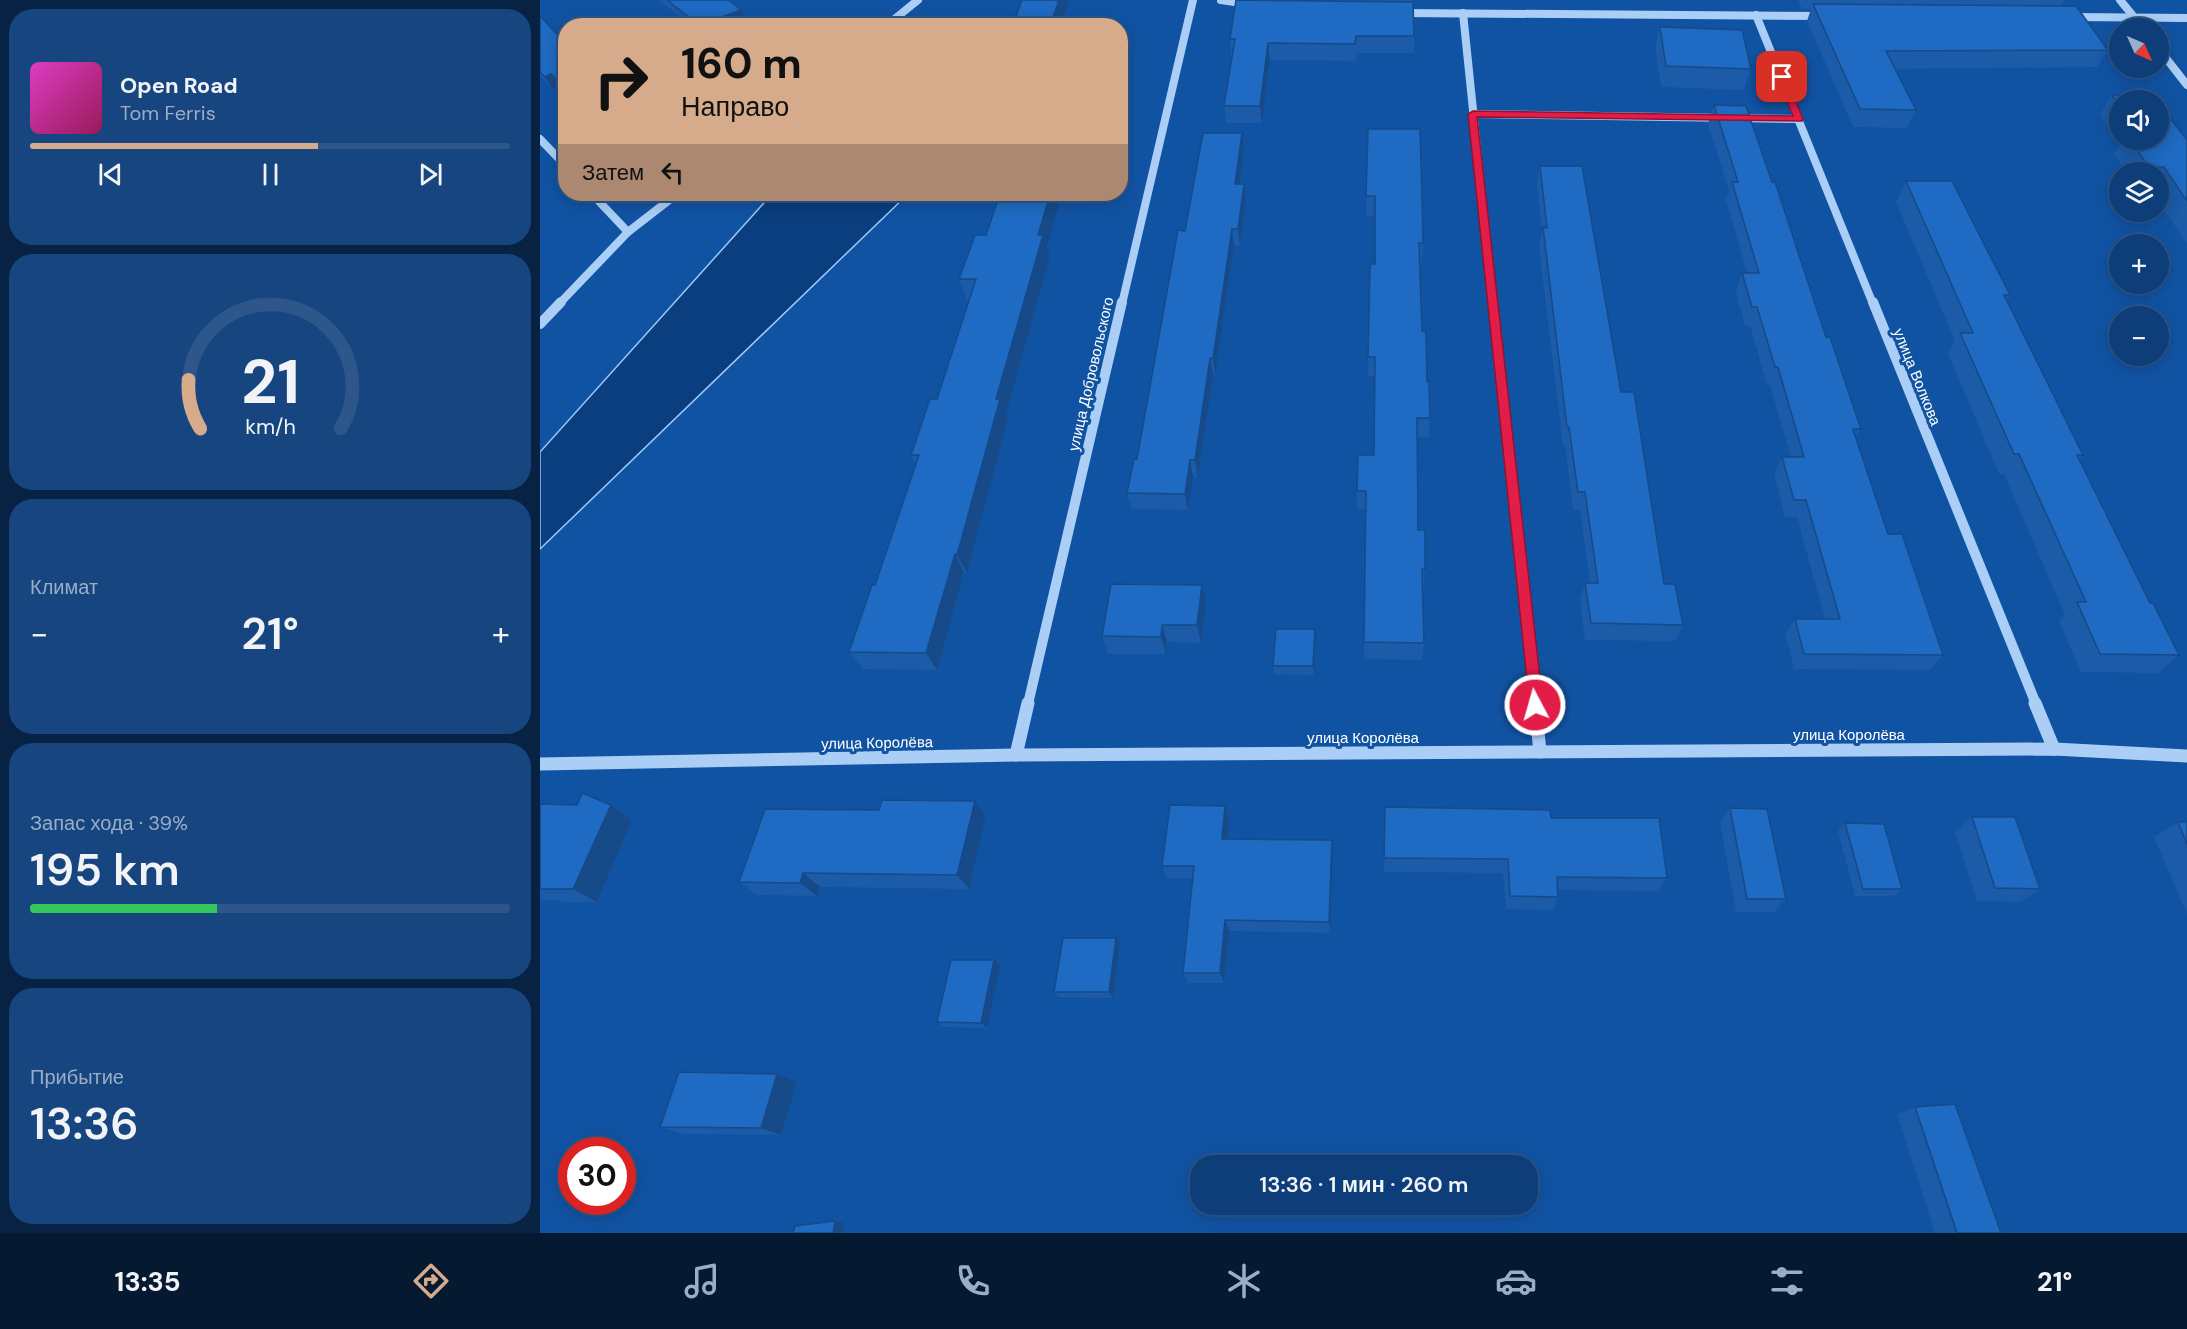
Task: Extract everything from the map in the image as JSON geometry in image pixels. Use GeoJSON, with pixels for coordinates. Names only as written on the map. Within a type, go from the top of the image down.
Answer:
{"type":"FeatureCollection","features":[{"type":"Feature","properties":{"kind":"street"},"geometry":{"type":"LineString","coordinates":[[896,18],[918,0]]}},
{"type":"Feature","properties":{"kind":"street","name":"улица Добровольского"},"geometry":{"type":"LineString","coordinates":[[1016,755],[1193,0]]}},
{"type":"Feature","properties":{"kind":"street"},"geometry":{"type":"LineString","coordinates":[[1221,0],[1252,5]]}},
{"type":"Feature","properties":{"kind":"street"},"geometry":{"type":"LineString","coordinates":[[2120,0],[2135,18]]}},
{"type":"Feature","properties":{"kind":"street"},"geometry":{"type":"LineString","coordinates":[[1396,13],[1827,16]]}},
{"type":"Feature","properties":{"kind":"street"},"geometry":{"type":"LineString","coordinates":[[1463,13],[1540,752]]}},
{"type":"Feature","properties":{"kind":"street","name":"улица Волкова"},"geometry":{"type":"LineString","coordinates":[[1756,15],[2054,749]]}},
{"type":"Feature","properties":{"kind":"street"},"geometry":{"type":"LineString","coordinates":[[2064,17],[2135,18]]}},
{"type":"Feature","properties":{"kind":"street"},"geometry":{"type":"LineString","coordinates":[[2169,18],[2187,18]]}},
{"type":"Feature","properties":{"kind":"street"},"geometry":{"type":"LineString","coordinates":[[2169,62],[2187,85]]}},
{"type":"Feature","properties":{"kind":"street"},"geometry":{"type":"LineString","coordinates":[[1473,114],[1798,119]]}},
{"type":"Feature","properties":{"kind":"street"},"geometry":{"type":"LineString","coordinates":[[540,139],[558,158]]}},
{"type":"Feature","properties":{"kind":"street"},"geometry":{"type":"LineString","coordinates":[[599,201],[628,232]]}},
{"type":"Feature","properties":{"kind":"street"},"geometry":{"type":"LineString","coordinates":[[540,324],[628,232],[668,201]]}},
{"type":"Feature","properties":{"kind":"street","name":"улица Королёва"},"geometry":{"type":"LineString","coordinates":[[540,764],[1016,755],[2054,749],[2187,756]]}},
{"type":"Feature","properties":{"kind":"water"},"geometry":{"type":"Polygon","coordinates":[[[766,201],[901,201],[540,549],[540,452],[766,201]]]}},
{"type":"Feature","properties":{"kind":"building"},"geometry":{"type":"Polygon","coordinates":[[[667,0],[729,0],[741,10],[719,18],[690,18],[667,0]]]}},
{"type":"Feature","properties":{"kind":"building"},"geometry":{"type":"Polygon","coordinates":[[[1022,0],[1059,0],[1053,18],[1015,18],[1022,0]]]}},
{"type":"Feature","properties":{"kind":"building"},"geometry":{"type":"Polygon","coordinates":[[[1236,0],[1413,2],[1414,36],[1356,36],[1355,44],[1268,43],[1260,106],[1224,106],[1235,39],[1230,39],[1236,0]]]}},
{"type":"Feature","properties":{"kind":"building"},"geometry":{"type":"Polygon","coordinates":[[[1813,4],[2076,6],[2108,50],[1886,51],[1916,110],[1860,109],[1813,4]]]}},
{"type":"Feature","properties":{"kind":"building"},"geometry":{"type":"Polygon","coordinates":[[[540,16],[558,34],[558,81],[551,74],[545,77],[540,72],[540,16]]]}},
{"type":"Feature","properties":{"kind":"building"},"geometry":{"type":"Polygon","coordinates":[[[1660,27],[1742,30],[1751,69],[1666,66],[1660,27]]]}},
{"type":"Feature","properties":{"kind":"building"},"geometry":{"type":"Polygon","coordinates":[[[1714,105],[1746,106],[1772,182],[1775,182],[1826,337],[1830,337],[1861,429],[1853,429],[1888,534],[1902,534],[1943,655],[1804,654],[1795,619],[1840,619],[1806,500],[1794,500],[1782,457],[1804,457],[1778,367],[1775,367],[1757,307],[1752,307],[1742,273],[1759,273],[1732,182],[1738,182],[1714,105]]]}},
{"type":"Feature","properties":{"kind":"building"},"geometry":{"type":"Polygon","coordinates":[[[2169,117],[2187,140],[2187,201],[2169,174],[2169,162],[2145,162],[2137,150],[2169,150],[2169,117]]]}},
{"type":"Feature","properties":{"kind":"building"},"geometry":{"type":"Polygon","coordinates":[[[1368,129],[1420,129],[1423,243],[1419,243],[1422,331],[1426,332],[1430,418],[1417,418],[1418,530],[1425,530],[1425,569],[1422,569],[1424,643],[1364,642],[1366,491],[1357,491],[1358,455],[1374,455],[1375,357],[1368,357],[1370,264],[1375,264],[1375,196],[1366,196],[1368,129]]]}},
{"type":"Feature","properties":{"kind":"building"},"geometry":{"type":"Polygon","coordinates":[[[1203,133],[1242,133],[1235,184],[1244,184],[1238,229],[1232,229],[1195,460],[1190,460],[1185,494],[1127,493],[1134,459],[1137,459],[1178,230],[1185,231],[1203,133]]]}},
{"type":"Feature","properties":{"kind":"building"},"geometry":{"type":"Polygon","coordinates":[[[1540,166],[1582,166],[1621,392],[1634,392],[1664,584],[1675,584],[1683,625],[1591,623],[1585,583],[1598,583],[1585,492],[1578,492],[1569,427],[1567,427],[1543,227],[1547,228],[1540,166]]]}},
{"type":"Feature","properties":{"kind":"building"},"geometry":{"type":"Polygon","coordinates":[[[1906,181],[1952,181],[2010,295],[2004,295],[2083,455],[2077,455],[2150,603],[2153,603],[2179,655],[2100,654],[2077,602],[2086,602],[2019,454],[2014,454],[1960,333],[1973,333],[1906,181]]]}},
{"type":"Feature","properties":{"kind":"building"},"geometry":{"type":"Polygon","coordinates":[[[998,201],[1048,201],[1038,235],[1043,235],[996,399],[1000,399],[957,555],[955,554],[926,653],[849,652],[872,585],[875,585],[919,455],[911,455],[930,399],[937,399],[976,279],[959,279],[975,235],[986,235],[998,201]]]}},
{"type":"Feature","properties":{"kind":"building"},"geometry":{"type":"Polygon","coordinates":[[[1111,584],[1202,585],[1197,625],[1162,625],[1161,637],[1102,636],[1111,584]]]}},
{"type":"Feature","properties":{"kind":"building"},"geometry":{"type":"Polygon","coordinates":[[[1276,629],[1315,629],[1313,666],[1273,666],[1276,629]]]}},
{"type":"Feature","properties":{"kind":"building"},"geometry":{"type":"Polygon","coordinates":[[[582,793],[611,805],[573,889],[540,889],[540,804],[577,805],[582,793]]]}},
{"type":"Feature","properties":{"kind":"building"},"geometry":{"type":"Polygon","coordinates":[[[882,800],[975,801],[957,875],[803,873],[800,883],[739,882],[765,809],[879,810],[882,800]]]}},
{"type":"Feature","properties":{"kind":"building"},"geometry":{"type":"Polygon","coordinates":[[[1170,805],[1225,806],[1222,839],[1332,840],[1329,922],[1225,920],[1220,973],[1183,973],[1194,866],[1162,866],[1170,805]]]}},
{"type":"Feature","properties":{"kind":"building"},"geometry":{"type":"Polygon","coordinates":[[[1385,807],[1550,810],[1551,818],[1659,818],[1667,878],[1557,877],[1558,897],[1510,896],[1508,859],[1384,858],[1385,807]]]}},
{"type":"Feature","properties":{"kind":"building"},"geometry":{"type":"Polygon","coordinates":[[[1730,808],[1767,809],[1786,899],[1747,899],[1730,808]]]}},
{"type":"Feature","properties":{"kind":"building"},"geometry":{"type":"Polygon","coordinates":[[[1972,817],[2015,817],[2040,889],[1995,888],[1972,817]]]}},
{"type":"Feature","properties":{"kind":"building"},"geometry":{"type":"Polygon","coordinates":[[[2178,822],[2187,822],[2187,844],[2178,822]]]}},
{"type":"Feature","properties":{"kind":"building"},"geometry":{"type":"Polygon","coordinates":[[[1845,823],[1884,824],[1902,889],[1863,889],[1845,823]]]}},
{"type":"Feature","properties":{"kind":"building"},"geometry":{"type":"Polygon","coordinates":[[[1063,938],[1116,938],[1109,992],[1054,992],[1063,938]]]}},
{"type":"Feature","properties":{"kind":"building"},"geometry":{"type":"Polygon","coordinates":[[[951,960],[994,960],[981,1023],[937,1022],[951,960]]]}},
{"type":"Feature","properties":{"kind":"building"},"geometry":{"type":"Polygon","coordinates":[[[679,1072],[777,1074],[761,1128],[660,1127],[679,1072]]]}},
{"type":"Feature","properties":{"kind":"building"},"geometry":{"type":"Polygon","coordinates":[[[1955,1104],[2001,1233],[1957,1233],[1915,1107],[1955,1104]]]}},
{"type":"Feature","properties":{"kind":"building"},"geometry":{"type":"Polygon","coordinates":[[[835,1221],[833,1233],[793,1233],[795,1226],[835,1221]]]}},
{"type":"Feature","properties":{"kind":"route"},"geometry":{"type":"LineString","coordinates":[[1535,705],[1473,114],[1798,119],[1782,77]]}}]}
